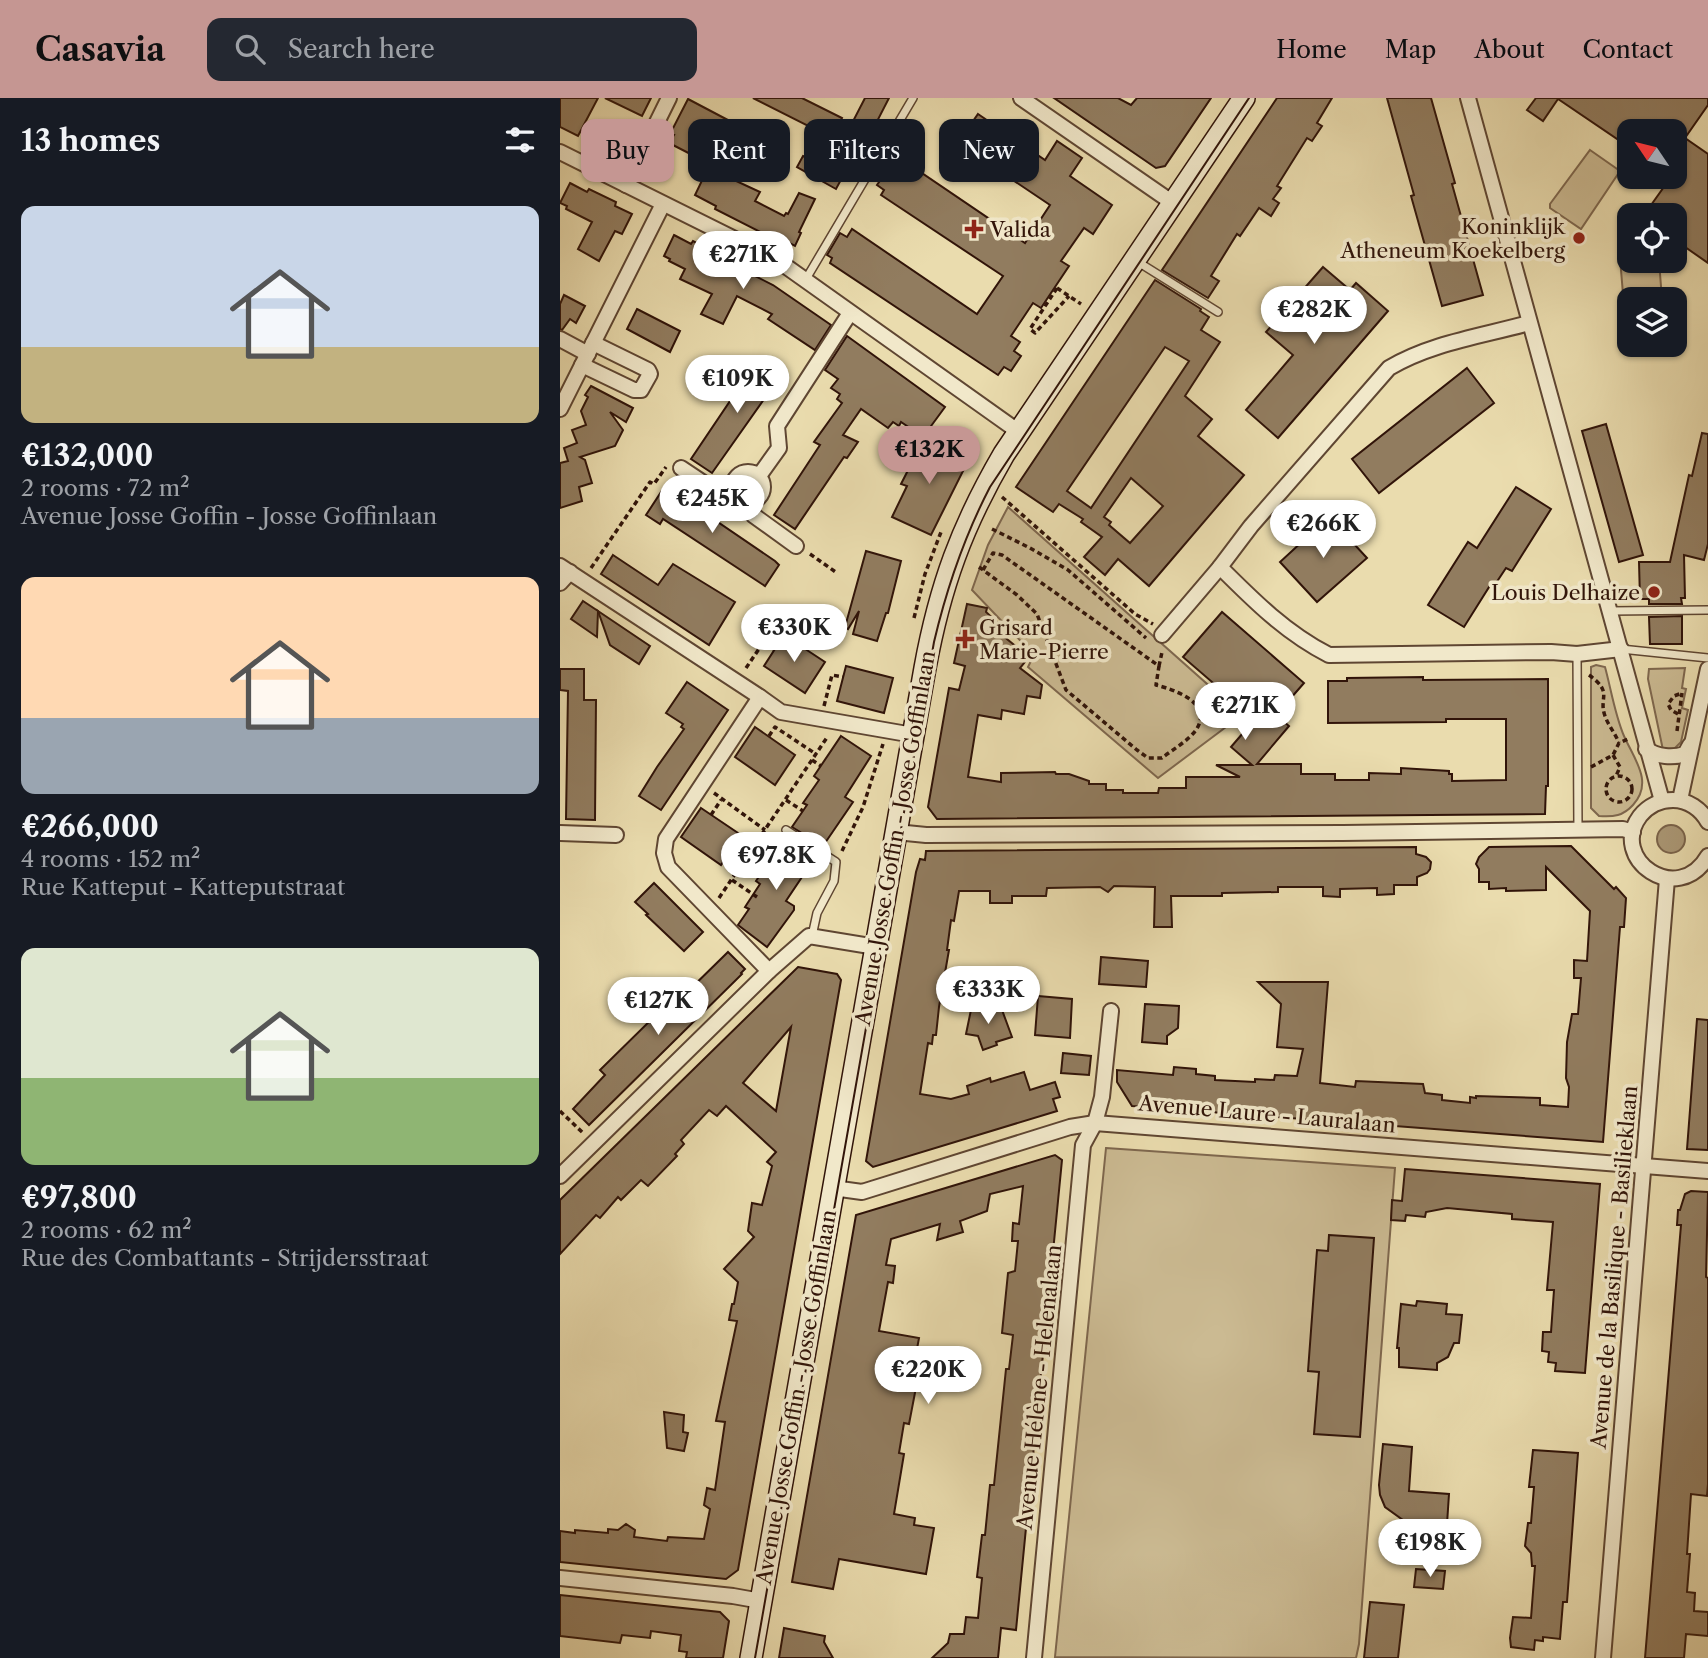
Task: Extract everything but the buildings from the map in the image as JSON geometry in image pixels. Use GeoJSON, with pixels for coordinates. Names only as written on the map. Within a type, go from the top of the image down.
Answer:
{"type":"FeatureCollection","features":[{"type":"Feature","properties":{"kind":"main road","name":"Avenue Josse Goffin - Josse Goffinlaan"},"geometry":{"type":"LineString","coordinates":[[751,1658],[913,735],[936,613],[952,558],[975,505],[1019,432],[1244,98]]}},
{"type":"Feature","properties":{"kind":"street"},"geometry":{"type":"LineString","coordinates":[[626,185],[669,98]]}},
{"type":"Feature","properties":{"kind":"street"},"geometry":{"type":"LineString","coordinates":[[1021,98],[1173,203]]}},
{"type":"Feature","properties":{"kind":"street"},"geometry":{"type":"LineString","coordinates":[[1468,98],[1611,611],[1640,745],[1662,801]]}},
{"type":"Feature","properties":{"kind":"street"},"geometry":{"type":"LineString","coordinates":[[560,152],[777,260],[1019,432]]}},
{"type":"Feature","properties":{"kind":"street"},"geometry":{"type":"LineString","coordinates":[[560,409],[663,204]]}},
{"type":"Feature","properties":{"kind":"street"},"geometry":{"type":"LineString","coordinates":[[759,476],[779,448],[777,426],[850,313]]}},
{"type":"Feature","properties":{"kind":"street"},"geometry":{"type":"LineString","coordinates":[[1161,635],[1220,567],[1251,526],[1389,368],[1426,350],[1529,323]]}},
{"type":"Feature","properties":{"kind":"street"},"geometry":{"type":"LineString","coordinates":[[560,339],[588,354]]}},
{"type":"Feature","properties":{"kind":"street"},"geometry":{"type":"LineString","coordinates":[[681,468],[718,492],[734,493]]}},
{"type":"Feature","properties":{"kind":"street"},"geometry":{"type":"LineString","coordinates":[[753,472],[759,476],[763,488],[756,499],[750,502],[738,499],[732,486],[739,474],[753,472]]}},
{"type":"Feature","properties":{"kind":"street"},"geometry":{"type":"LineString","coordinates":[[750,502],[753,515],[796,546]]}},
{"type":"Feature","properties":{"kind":"street"},"geometry":{"type":"LineString","coordinates":[[1220,567],[1269,615],[1303,642],[1329,655],[1551,652],[1577,654],[1620,649]]}},
{"type":"Feature","properties":{"kind":"street"},"geometry":{"type":"LineString","coordinates":[[563,574],[582,581],[781,712],[913,735]]}},
{"type":"Feature","properties":{"kind":"street"},"geometry":{"type":"LineString","coordinates":[[1679,800],[1686,738],[1708,669]]}},
{"type":"Feature","properties":{"kind":"street"},"geometry":{"type":"LineString","coordinates":[[760,698],[666,839],[664,853],[668,867],[769,971]]}},
{"type":"Feature","properties":{"kind":"street"},"geometry":{"type":"LineString","coordinates":[[1640,745],[1659,755],[1678,757],[1685,754],[1686,738]]}},
{"type":"Feature","properties":{"kind":"street"},"geometry":{"type":"LineString","coordinates":[[1708,822],[1699,809],[1679,800],[1662,801],[1643,812],[1633,832],[1633,842],[1640,863],[1647,870],[1667,879],[1690,875],[1700,868],[1708,856]]}},
{"type":"Feature","properties":{"kind":"street"},"geometry":{"type":"LineString","coordinates":[[896,832],[926,835],[1343,834],[1623,829],[1633,832]]}},
{"type":"Feature","properties":{"kind":"street"},"geometry":{"type":"LineString","coordinates":[[560,833],[609,831]]}},
{"type":"Feature","properties":{"kind":"street","name":"Avenue de la Basilique - Basilieklaan"},"geometry":{"type":"LineString","coordinates":[[1603,1658],[1667,879]]}},
{"type":"Feature","properties":{"kind":"street"},"geometry":{"type":"LineString","coordinates":[[560,1175],[808,936],[876,947]]}},
{"type":"Feature","properties":{"kind":"street","name":"Avenue Hélène - Helenalaan"},"geometry":{"type":"LineString","coordinates":[[1034,1658],[1083,1145],[1095,1123],[1102,1097],[1111,1011]]}},
{"type":"Feature","properties":{"kind":"street","name":"Avenue Laure - Lauralaan"},"geometry":{"type":"LineString","coordinates":[[833,1188],[862,1192],[1070,1127],[1095,1123],[1708,1171]]}},
{"type":"Feature","properties":{"kind":"street"},"geometry":{"type":"LineString","coordinates":[[560,1578],[761,1601]]}},
{"type":"Feature","properties":{"kind":"lane"},"geometry":{"type":"LineString","coordinates":[[806,279],[914,98]]}},
{"type":"Feature","properties":{"kind":"lane"},"geometry":{"type":"LineString","coordinates":[[1135,259],[1218,312]]}},
{"type":"Feature","properties":{"kind":"lane"},"geometry":{"type":"LineString","coordinates":[[1611,611],[1708,610]]}},
{"type":"Feature","properties":{"kind":"lane"},"geometry":{"type":"LineString","coordinates":[[1620,649],[1708,658]]}},
{"type":"Feature","properties":{"kind":"lane"},"geometry":{"type":"LineString","coordinates":[[1577,654],[1578,829]]}},
{"type":"Feature","properties":{"kind":"lane"},"geometry":{"type":"LineString","coordinates":[[786,830],[836,862],[834,881],[817,913],[812,937]]}},
{"type":"Feature","properties":{"kind":"path"},"geometry":{"type":"LineString","coordinates":[[1069,296],[1035,333],[1030,329],[1056,288],[1069,296],[1081,304]]}},
{"type":"Feature","properties":{"kind":"path"},"geometry":{"type":"LineString","coordinates":[[582,581],[650,482],[654,484],[671,460],[681,468]]}},
{"type":"Feature","properties":{"kind":"path"},"geometry":{"type":"LineString","coordinates":[[998,507],[1009,486]]}},
{"type":"Feature","properties":{"kind":"path"},"geometry":{"type":"LineString","coordinates":[[1002,497],[1135,614]]}},
{"type":"Feature","properties":{"kind":"path"},"geometry":{"type":"LineString","coordinates":[[992,529],[1068,570],[1145,637]]}},
{"type":"Feature","properties":{"kind":"path"},"geometry":{"type":"LineString","coordinates":[[796,546],[837,573]]}},
{"type":"Feature","properties":{"kind":"path"},"geometry":{"type":"LineString","coordinates":[[1159,666],[1002,555],[993,554],[981,568],[1037,614],[1066,690],[1148,758],[1162,758],[1195,732],[1199,724],[1199,713],[1194,702],[1181,693],[1156,685],[1162,652]]}},
{"type":"Feature","properties":{"kind":"path"},"geometry":{"type":"LineString","coordinates":[[737,682],[763,643],[774,650]]}},
{"type":"Feature","properties":{"kind":"path"},"geometry":{"type":"LineString","coordinates":[[1576,674],[1591,675],[1601,686],[1605,696],[1603,711],[1619,743]]}},
{"type":"Feature","properties":{"kind":"path"},"geometry":{"type":"LineString","coordinates":[[710,911],[831,730],[827,719],[832,675],[843,677]]}},
{"type":"Feature","properties":{"kind":"path"},"geometry":{"type":"LineString","coordinates":[[1678,714],[1671,710],[1668,704],[1674,695],[1682,693],[1677,731],[1686,738]]}},
{"type":"Feature","properties":{"kind":"path"},"geometry":{"type":"LineString","coordinates":[[769,736],[775,727],[816,754]]}},
{"type":"Feature","properties":{"kind":"path"},"geometry":{"type":"LineString","coordinates":[[1589,768],[1613,755],[1619,743],[1628,739],[1640,745]]}},
{"type":"Feature","properties":{"kind":"path"},"geometry":{"type":"LineString","coordinates":[[1613,755],[1620,767],[1616,776],[1608,782],[1606,792],[1611,800],[1621,802],[1629,797],[1632,787],[1626,778],[1616,776]]}},
{"type":"Feature","properties":{"kind":"path"},"geometry":{"type":"LineString","coordinates":[[812,760],[821,766]]}},
{"type":"Feature","properties":{"kind":"path"},"geometry":{"type":"LineString","coordinates":[[704,781],[716,790],[713,794],[765,830]]}},
{"type":"Feature","properties":{"kind":"path"},"geometry":{"type":"LineString","coordinates":[[711,815],[721,800]]}},
{"type":"Feature","properties":{"kind":"path"},"geometry":{"type":"LineString","coordinates":[[786,800],[803,811]]}},
{"type":"Feature","properties":{"kind":"path"},"geometry":{"type":"LineString","coordinates":[[759,840],[776,852]]}},
{"type":"Feature","properties":{"kind":"path"},"geometry":{"type":"LineString","coordinates":[[732,880],[757,897]]}},
{"type":"Feature","properties":{"kind":"path"},"geometry":{"type":"LineString","coordinates":[[560,1111],[583,1133]]}},
{"type":"Feature","properties":{"kind":"shaded area"},"geometry":{"type":"Polygon","coordinates":[[[1590,150],[1617,169],[1617,175],[1581,229],[1550,208],[1550,204],[1590,150]]]}},
{"type":"Feature","properties":{"kind":"shaded area"},"geometry":{"type":"Polygon","coordinates":[[[1621,273],[1660,273],[1661,287],[1622,287],[1621,273]]]}},
{"type":"Feature","properties":{"kind":"shaded area"},"geometry":{"type":"Polygon","coordinates":[[[1008,507],[1242,715],[1158,778],[1028,667],[1034,655],[972,590],[988,545],[1008,507]]]}},
{"type":"Feature","properties":{"kind":"shaded area"},"geometry":{"type":"Polygon","coordinates":[[[1591,667],[1605,667],[1621,728],[1642,779],[1642,788],[1633,805],[1626,812],[1614,816],[1599,816],[1591,808],[1591,667]]]}},
{"type":"Feature","properties":{"kind":"shaded area"},"geometry":{"type":"Polygon","coordinates":[[[1685,668],[1682,688],[1686,689],[1682,708],[1688,710],[1681,742],[1672,751],[1663,750],[1648,679],[1649,669],[1685,668]]]}},
{"type":"Feature","properties":{"kind":"shaded area"},"geometry":{"type":"Polygon","coordinates":[[[1671,825],[1681,829],[1685,839],[1681,849],[1671,853],[1661,849],[1657,839],[1661,829],[1671,825]]]}},
{"type":"Feature","properties":{"kind":"shaded area"},"geometry":{"type":"Polygon","coordinates":[[[1106,1148],[1395,1168],[1356,1658],[1055,1657],[1106,1148]]]}},
{"type":"Feature","properties":{"kind":"tram line"},"geometry":{"type":"LineString","coordinates":[[755,1658],[934,642],[951,582],[964,544],[990,487],[1249,98]]}},
{"type":"Feature","properties":{"kind":"place","name":"Valida"},"geometry":{"type":"Point","coordinates":[974,229]}},
{"type":"Feature","properties":{"kind":"place","name":"Koninklijk Atheneum Koekelberg"},"geometry":{"type":"Point","coordinates":[1579,238]}},
{"type":"Feature","properties":{"kind":"place","name":"Louis Delhaize"},"geometry":{"type":"Point","coordinates":[1654,592]}},
{"type":"Feature","properties":{"kind":"place","name":"Grisard Marie-Pierre"},"geometry":{"type":"Point","coordinates":[965,639]}}]}
